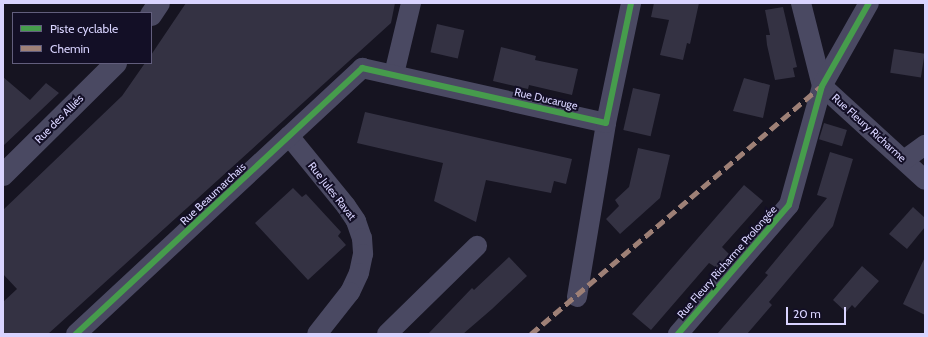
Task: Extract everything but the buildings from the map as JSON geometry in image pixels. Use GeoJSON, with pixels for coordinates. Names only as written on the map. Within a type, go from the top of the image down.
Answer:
{"type":"FeatureCollection","features":[{"type":"Feature","properties":{"kind":"street"},"geometry":{"type":"LineString","coordinates":[[152,14],[159,3]]}},
{"type":"Feature","properties":{"kind":"street"},"geometry":{"type":"LineString","coordinates":[[394,74],[411,3]]}},
{"type":"Feature","properties":{"kind":"street"},"geometry":{"type":"LineString","coordinates":[[577,297],[606,123],[631,3]]}},
{"type":"Feature","properties":{"kind":"street","name":"Rue Fleury Richarme"},"geometry":{"type":"LineString","coordinates":[[801,3],[822,86],[925,180]]}},
{"type":"Feature","properties":{"kind":"street","name":"Rue Fleury Richarme Prolongée"},"geometry":{"type":"LineString","coordinates":[[678,334],[789,205],[822,86],[869,3]]}},
{"type":"Feature","properties":{"kind":"street","name":"Rue des Alliés"},"geometry":{"type":"LineString","coordinates":[[3,175],[115,64]]}},
{"type":"Feature","properties":{"kind":"street","name":"Rue Ducaruge"},"geometry":{"type":"LineString","coordinates":[[362,68],[606,123]]}},
{"type":"Feature","properties":{"kind":"street","name":"Rue Beaumarchais"},"geometry":{"type":"LineString","coordinates":[[76,334],[362,68]]}},
{"type":"Feature","properties":{"kind":"street","name":"Rue Jules Ravat"},"geometry":{"type":"LineString","coordinates":[[289,136],[346,206],[356,221],[362,238],[363,254],[359,273],[350,292],[317,334]]}},
{"type":"Feature","properties":{"kind":"street"},"geometry":{"type":"LineString","coordinates":[[904,160],[925,145]]}},
{"type":"Feature","properties":{"kind":"street"},"geometry":{"type":"LineString","coordinates":[[387,334],[477,246]]}},
{"type":"Feature","properties":{"kind":"marked path"},"geometry":{"type":"LineString","coordinates":[[531,334],[820,87]]}},
{"type":"Feature","properties":{"kind":"cycle path"},"geometry":{"type":"LineString","coordinates":[[76,334],[362,68],[606,123],[631,3]]}},
{"type":"Feature","properties":{"kind":"cycle path"},"geometry":{"type":"LineString","coordinates":[[678,334],[789,205],[822,86],[869,3]]}}]}
